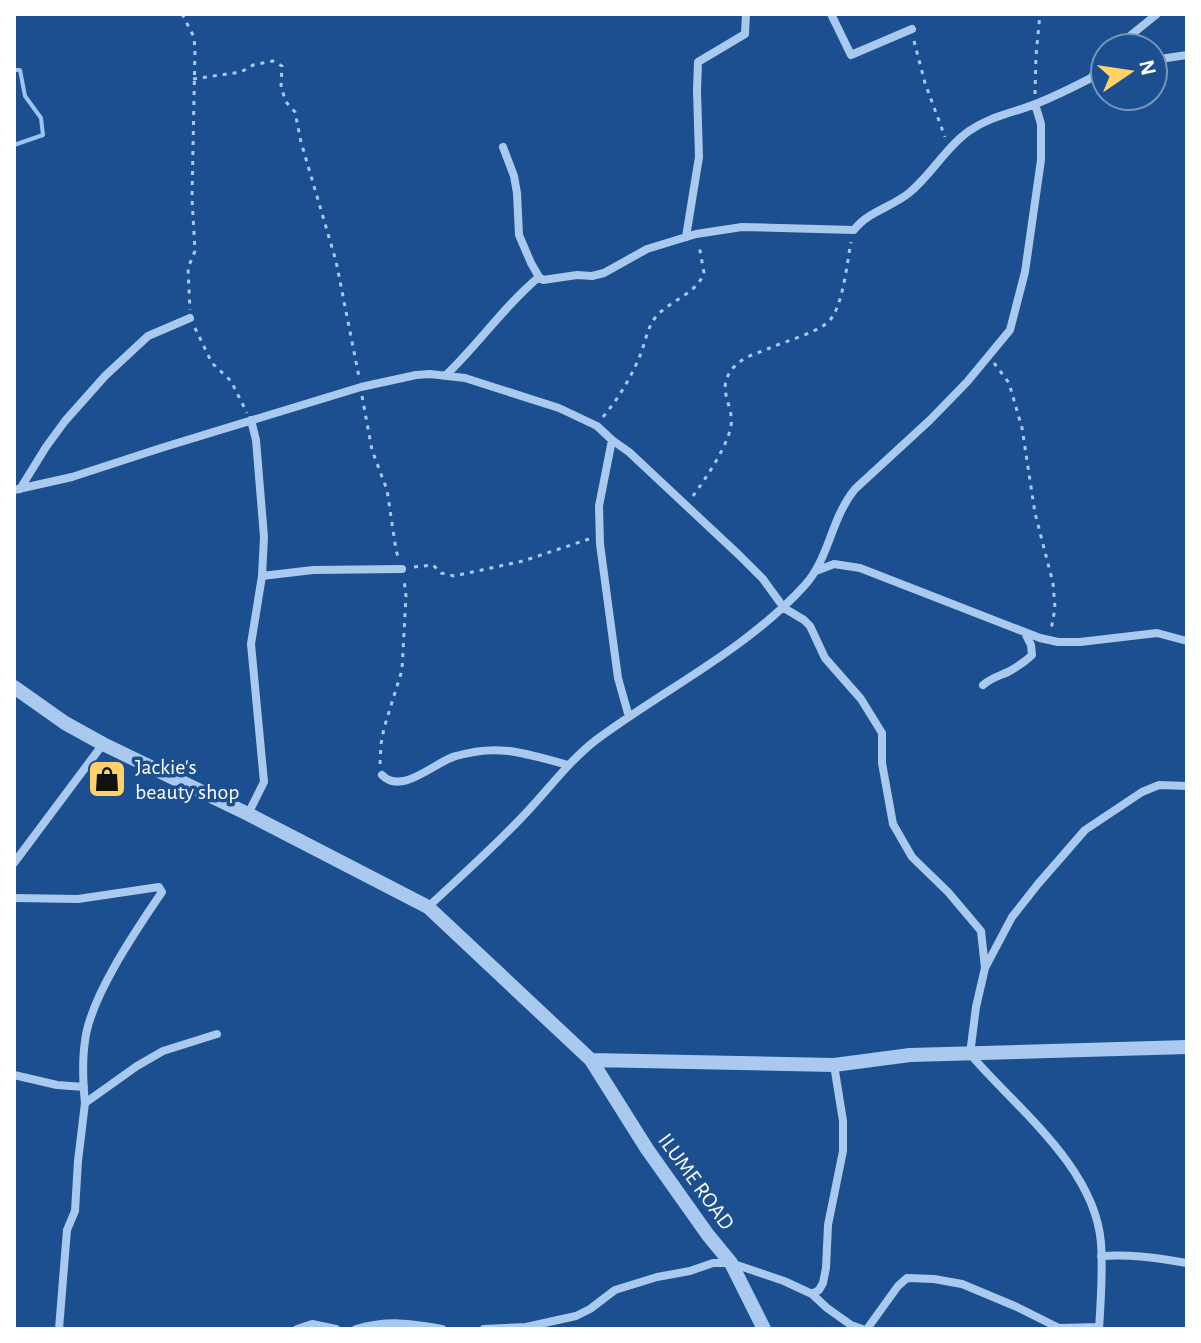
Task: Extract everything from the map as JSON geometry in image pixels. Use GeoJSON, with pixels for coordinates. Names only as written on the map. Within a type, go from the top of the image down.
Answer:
{"type":"FeatureCollection","features":[{"type":"Feature","properties":{"kind":"street"},"geometry":{"type":"LineString","coordinates":[[686,237],[699,157],[698,62],[745,34],[746,14]]}},
{"type":"Feature","properties":{"kind":"street"},"geometry":{"type":"LineString","coordinates":[[831,14],[851,55],[912,29]]}},
{"type":"Feature","properties":{"kind":"street"},"geometry":{"type":"LineString","coordinates":[[1135,32],[1157,14]]}},
{"type":"Feature","properties":{"kind":"street"},"geometry":{"type":"LineString","coordinates":[[503,147],[515,184],[519,235],[539,277],[553,280],[577,275],[592,276],[604,273],[647,249],[696,234],[742,227],[854,230],[861,221],[908,194],[950,149],[983,122],[1035,104],[1089,79]]}},
{"type":"Feature","properties":{"kind":"street"},"geometry":{"type":"LineString","coordinates":[[428,907],[508,832],[568,765],[594,742],[717,660],[784,608],[816,571],[837,518],[855,489],[930,420],[1010,330],[1025,272],[1041,160],[1041,124],[1035,104]]}},
{"type":"Feature","properties":{"kind":"street"},"geometry":{"type":"LineString","coordinates":[[445,376],[474,348],[519,294],[539,277]]}},
{"type":"Feature","properties":{"kind":"street"},"geometry":{"type":"LineString","coordinates":[[17,489],[65,421],[105,376],[148,336],[190,318]]}},
{"type":"Feature","properties":{"kind":"street"},"geometry":{"type":"LineString","coordinates":[[17,489],[72,477],[361,387],[416,375],[465,378],[532,398],[597,426],[629,452],[763,579],[784,608],[810,626],[825,658],[861,699],[882,733],[882,763],[893,824],[912,857],[948,892],[981,931],[985,968]]}},
{"type":"Feature","properties":{"kind":"street"},"geometry":{"type":"LineString","coordinates":[[248,814],[264,782],[251,644],[262,576],[263,519],[256,440],[251,420]]}},
{"type":"Feature","properties":{"kind":"street"},"geometry":{"type":"LineString","coordinates":[[612,440],[599,506],[600,535],[616,665],[629,717]]}},
{"type":"Feature","properties":{"kind":"street"},"geometry":{"type":"LineString","coordinates":[[816,571],[834,564],[860,568],[1040,638],[1058,642],[1157,633],[1187,641]]}},
{"type":"Feature","properties":{"kind":"street"},"geometry":{"type":"LineString","coordinates":[[262,576],[313,570],[402,569]]}},
{"type":"Feature","properties":{"kind":"street"},"geometry":{"type":"LineString","coordinates":[[983,685],[1032,655],[1024,632]]}},
{"type":"Feature","properties":{"kind":"street","name":"ILUME ROAD"},"geometry":{"type":"LineString","coordinates":[[14,687],[65,723],[103,744],[248,814],[428,907],[591,1060],[647,1149],[731,1263],[764,1329]]}},
{"type":"Feature","properties":{"kind":"street"},"geometry":{"type":"LineString","coordinates":[[14,863],[103,744]]}},
{"type":"Feature","properties":{"kind":"street"},"geometry":{"type":"LineString","coordinates":[[382,775],[393,782],[408,780],[454,756],[481,750],[504,749],[568,765]]}},
{"type":"Feature","properties":{"kind":"street"},"geometry":{"type":"LineString","coordinates":[[484,1329],[526,1327],[576,1316],[615,1290],[713,1263],[731,1263],[784,1281],[812,1294],[851,1325],[865,1329],[907,1278],[962,1284],[1059,1328],[1099,1328],[1101,1240],[1081,1180],[1056,1146],[970,1054],[976,1007],[985,968],[1012,917],[1073,842],[1085,830],[1142,792],[1159,785],[1187,786]]}},
{"type":"Feature","properties":{"kind":"street"},"geometry":{"type":"LineString","coordinates":[[14,898],[78,899],[159,887],[162,892],[126,948],[94,1008],[85,1040],[85,1103],[75,1211],[67,1230],[59,1329]]}},
{"type":"Feature","properties":{"kind":"street"},"geometry":{"type":"LineString","coordinates":[[85,1103],[163,1051],[217,1034]]}},
{"type":"Feature","properties":{"kind":"street"},"geometry":{"type":"LineString","coordinates":[[591,1060],[834,1065],[910,1055],[1187,1047]]}},
{"type":"Feature","properties":{"kind":"street"},"geometry":{"type":"LineString","coordinates":[[812,1294],[823,1283],[828,1225],[843,1151],[843,1121],[834,1065]]}},
{"type":"Feature","properties":{"kind":"street"},"geometry":{"type":"LineString","coordinates":[[14,1075],[57,1085],[84,1087]]}},
{"type":"Feature","properties":{"kind":"street"},"geometry":{"type":"LineString","coordinates":[[1101,1256],[1154,1257],[1187,1263]]}},
{"type":"Feature","properties":{"kind":"street"},"geometry":{"type":"LineString","coordinates":[[356,1329],[376,1323],[442,1329]]}},
{"type":"Feature","properties":{"kind":"street"},"geometry":{"type":"LineString","coordinates":[[297,1329],[312,1324],[336,1329]]}},
{"type":"Feature","properties":{"kind":"path"},"geometry":{"type":"LineString","coordinates":[[182,14],[194,37],[192,198],[195,251],[188,268],[190,318],[212,363],[231,381],[251,420]]}},
{"type":"Feature","properties":{"kind":"path"},"geometry":{"type":"LineString","coordinates":[[1035,104],[1040,14]]}},
{"type":"Feature","properties":{"kind":"path"},"geometry":{"type":"LineString","coordinates":[[912,29],[925,83],[950,149]]}},
{"type":"Feature","properties":{"kind":"path"},"geometry":{"type":"LineString","coordinates":[[193,79],[241,72],[253,65],[273,61],[282,66],[281,87],[286,102],[295,112],[336,261],[361,387]]}},
{"type":"Feature","properties":{"kind":"path"},"geometry":{"type":"LineString","coordinates":[[686,505],[706,478],[730,432],[732,413],[724,386],[734,366],[745,358],[828,322],[838,305],[854,230]]}},
{"type":"Feature","properties":{"kind":"path"},"geometry":{"type":"LineString","coordinates":[[597,426],[616,403],[640,356],[652,322],[665,307],[692,291],[703,277],[696,234]]}},
{"type":"Feature","properties":{"kind":"path"},"geometry":{"type":"LineString","coordinates":[[989,356],[1009,383],[1017,408],[1035,513],[1053,583],[1055,608],[1052,625],[1040,638]]}},
{"type":"Feature","properties":{"kind":"path"},"geometry":{"type":"LineString","coordinates":[[402,569],[433,565],[441,573],[454,576],[523,561],[600,535]]}},
{"type":"Feature","properties":{"kind":"waterway"},"geometry":{"type":"LineString","coordinates":[[14,70],[20,70],[25,96],[41,118],[43,135],[14,145]]}},
{"type":"Feature","properties":{"kind":"place","name":"Jackie's beauty shop"},"geometry":{"type":"Point","coordinates":[107,779]}}]}
